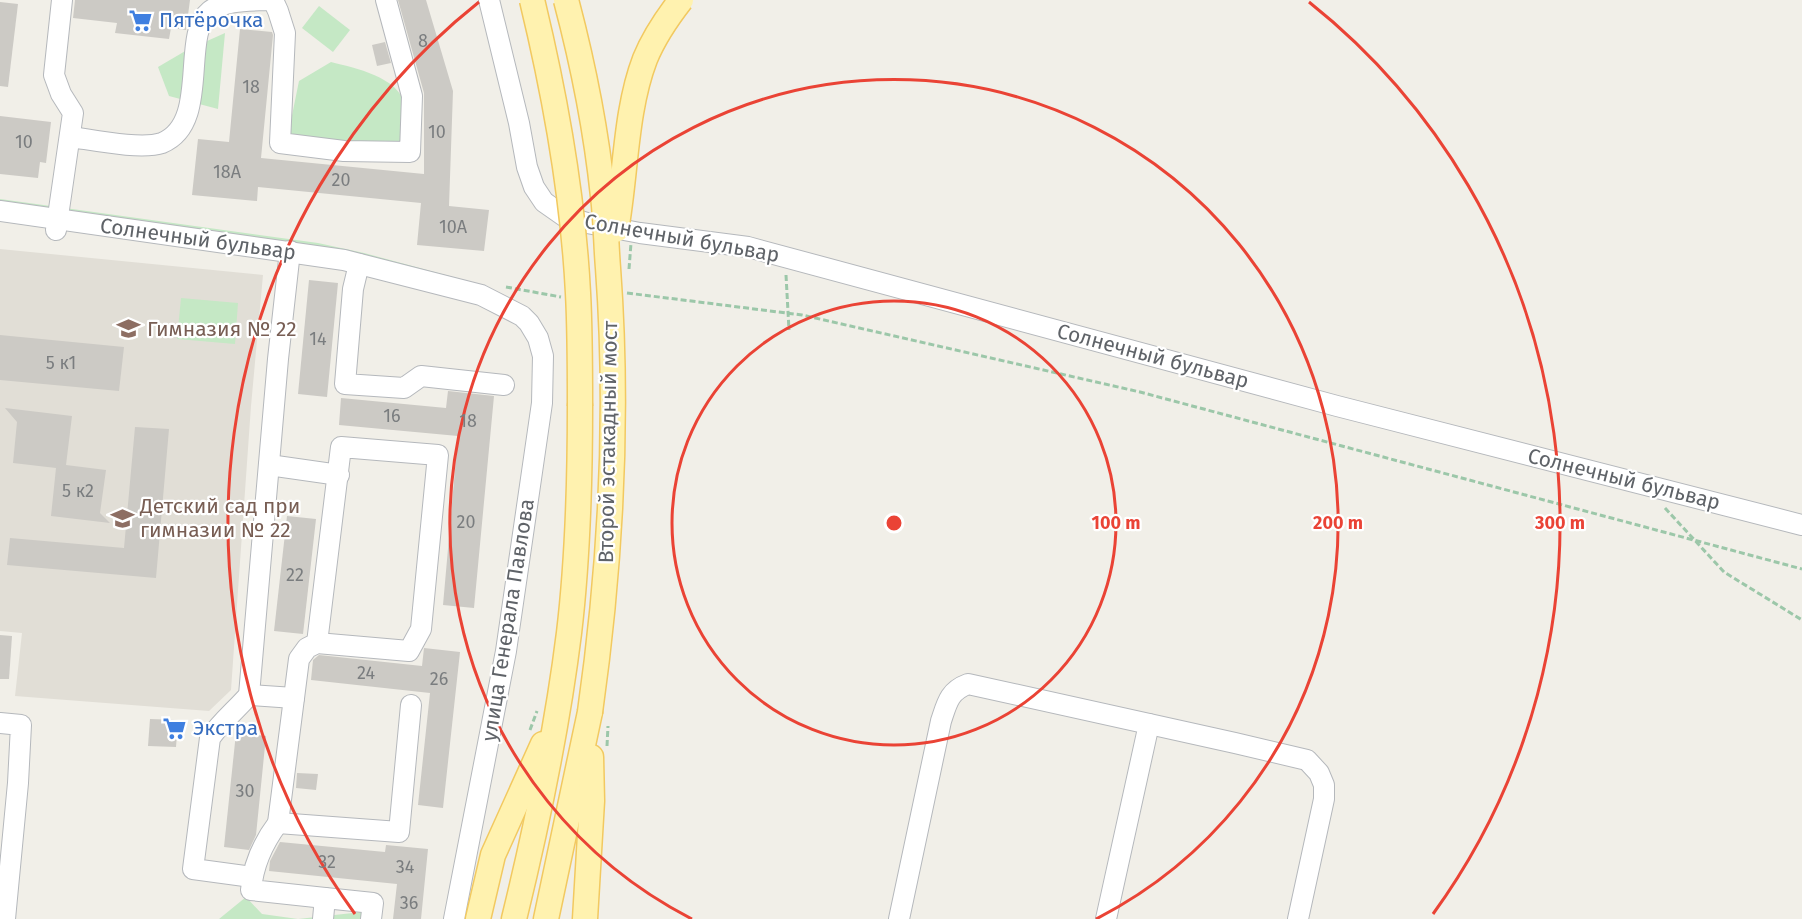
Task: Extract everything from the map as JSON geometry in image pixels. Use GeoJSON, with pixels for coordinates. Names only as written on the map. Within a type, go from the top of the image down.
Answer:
{"type":"FeatureCollection","features":[{"type":"Feature","properties":{"kind":"main road","name":"Второй эстакадный мост"},"geometry":{"type":"LineString","coordinates":[[514,919],[542,796],[557,715],[569,630],[579,500],[580,358],[578,291],[572,221],[561,146],[532,0]]}},
{"type":"Feature","properties":{"kind":"main road","name":"Второй эстакадный мост"},"geometry":{"type":"LineString","coordinates":[[546,919],[590,712],[612,495],[613,383],[603,197],[594,125],[566,0]]}},
{"type":"Feature","properties":{"kind":"main road"},"geometry":{"type":"LineString","coordinates":[[608,271],[632,112],[640,75],[650,47],[681,0]]}},
{"type":"Feature","properties":{"kind":"main road"},"geometry":{"type":"LineString","coordinates":[[585,919],[592,801],[590,712]]}},
{"type":"Feature","properties":{"kind":"main road"},"geometry":{"type":"LineString","coordinates":[[478,919],[493,855],[557,715]]}},
{"type":"Feature","properties":{"kind":"street"},"geometry":{"type":"LineString","coordinates":[[57,225],[73,113],[61,94],[54,75],[62,0]]}},
{"type":"Feature","properties":{"kind":"street"},"geometry":{"type":"LineString","coordinates":[[70,137],[144,146],[163,142],[180,129],[189,111],[200,26],[209,12],[222,5],[268,0]]}},
{"type":"Feature","properties":{"kind":"street"},"geometry":{"type":"LineString","coordinates":[[273,0],[279,11],[285,33],[280,143],[344,151],[410,152],[412,96],[386,0]]}},
{"type":"Feature","properties":{"kind":"street","name":"Солнечный бульвар"},"geometry":{"type":"LineString","coordinates":[[489,0],[519,123],[527,167],[534,187],[544,202],[564,216],[587,223],[640,233],[748,247],[1337,406],[1802,525]]}},
{"type":"Feature","properties":{"kind":"street","name":"Солнечный бульвар"},"geometry":{"type":"LineString","coordinates":[[0,212],[57,225],[290,251],[358,264],[481,295],[516,312],[529,323]]}},
{"type":"Feature","properties":{"kind":"street"},"geometry":{"type":"LineString","coordinates":[[252,877],[193,869],[210,738],[218,726],[235,712],[249,695],[290,251]]}},
{"type":"Feature","properties":{"kind":"street"},"geometry":{"type":"LineString","coordinates":[[358,264],[353,290],[345,384],[404,388],[421,376],[504,385]]}},
{"type":"Feature","properties":{"kind":"street","name":"улица Генерала Павлова"},"geometry":{"type":"LineString","coordinates":[[454,919],[506,651],[542,403],[543,356],[538,338],[529,323]]}},
{"type":"Feature","properties":{"kind":"street"},"geometry":{"type":"LineString","coordinates":[[317,644],[341,447],[438,455],[421,629],[410,651],[317,644],[307,648],[298,659],[278,823],[267,838],[252,877],[252,890],[373,903],[371,919]]}},
{"type":"Feature","properties":{"kind":"street"},"geometry":{"type":"LineString","coordinates":[[269,465],[339,475]]}},
{"type":"Feature","properties":{"kind":"street"},"geometry":{"type":"LineString","coordinates":[[899,919],[941,721],[948,701],[958,688],[968,684],[1307,760],[1319,773],[1324,784],[1324,799],[1298,919]]}},
{"type":"Feature","properties":{"kind":"street"},"geometry":{"type":"LineString","coordinates":[[249,695],[294,699]]}},
{"type":"Feature","properties":{"kind":"street"},"geometry":{"type":"LineString","coordinates":[[278,823],[399,832],[411,705]]}},
{"type":"Feature","properties":{"kind":"street"},"geometry":{"type":"LineString","coordinates":[[0,723],[21,725],[9,782],[4,919]]}},
{"type":"Feature","properties":{"kind":"street"},"geometry":{"type":"LineString","coordinates":[[1106,919],[1149,723]]}},
{"type":"Feature","properties":{"kind":"street"},"geometry":{"type":"LineString","coordinates":[[323,919],[325,898]]}},
{"type":"Feature","properties":{"kind":"path"},"geometry":{"type":"LineString","coordinates":[[789,330],[786,277],[791,258]]}},
{"type":"Feature","properties":{"kind":"path"},"geometry":{"type":"LineString","coordinates":[[503,287],[567,298]]}},
{"type":"Feature","properties":{"kind":"path"},"geometry":{"type":"LineString","coordinates":[[619,292],[789,314],[1140,392],[1802,569]]}},
{"type":"Feature","properties":{"kind":"path"},"geometry":{"type":"LineString","coordinates":[[1663,506],[1724,572],[1802,620]]}},
{"type":"Feature","properties":{"kind":"shaded area","name":"Детский сад при гимназии № 22"},"geometry":{"type":"Polygon","coordinates":[[[0,249],[263,275],[251,406],[231,690],[209,711],[15,696],[22,633],[0,631],[0,249]]]}},
{"type":"Feature","properties":{"kind":"green space"},"geometry":{"type":"Polygon","coordinates":[[[319,6],[350,30],[333,52],[302,28],[319,6]]]}},
{"type":"Feature","properties":{"kind":"green space"},"geometry":{"type":"Polygon","coordinates":[[[225,33],[218,109],[169,96],[158,67],[187,50],[225,33]]]}},
{"type":"Feature","properties":{"kind":"green space"},"geometry":{"type":"Polygon","coordinates":[[[331,62],[375,75],[394,87],[401,95],[407,119],[409,162],[333,156],[288,135],[299,81],[331,62]]]}},
{"type":"Feature","properties":{"kind":"green space"},"geometry":{"type":"Polygon","coordinates":[[[0,199],[318,243],[479,284],[478,288],[0,203],[0,199]]]}},
{"type":"Feature","properties":{"kind":"green space"},"geometry":{"type":"Polygon","coordinates":[[[181,298],[238,303],[235,344],[177,339],[181,298]]]}},
{"type":"Feature","properties":{"kind":"green space"},"geometry":{"type":"Polygon","coordinates":[[[246,897],[262,914],[298,919],[219,919],[246,897]]]}},
{"type":"Feature","properties":{"kind":"green space"},"geometry":{"type":"Polygon","coordinates":[[[380,910],[380,919],[298,919],[380,910]]]}},
{"type":"Feature","properties":{"kind":"building","name":"Пятёрочка"},"geometry":{"type":"Polygon","coordinates":[[[75,0],[190,0],[186,30],[171,28],[169,39],[115,33],[117,23],[73,18],[75,0]]]}},
{"type":"Feature","properties":{"kind":"building"},"geometry":{"type":"Polygon","coordinates":[[[398,0],[426,0],[453,91],[449,206],[489,210],[484,251],[417,245],[421,203],[258,187],[257,201],[192,195],[198,139],[229,142],[240,29],[272,32],[273,35],[261,158],[424,174],[424,93],[398,0]]]}},
{"type":"Feature","properties":{"kind":"building"},"geometry":{"type":"Polygon","coordinates":[[[0,2],[18,4],[8,87],[0,86],[0,2]]]}},
{"type":"Feature","properties":{"kind":"building"},"geometry":{"type":"Polygon","coordinates":[[[385,42],[391,63],[377,66],[372,45],[385,42]]]}},
{"type":"Feature","properties":{"kind":"building"},"geometry":{"type":"Polygon","coordinates":[[[0,116],[51,122],[46,163],[40,162],[38,178],[0,174],[0,116]]]}},
{"type":"Feature","properties":{"kind":"building"},"geometry":{"type":"Polygon","coordinates":[[[309,280],[338,283],[327,397],[298,394],[309,280]]]}},
{"type":"Feature","properties":{"kind":"building","name":"Гимназия № 22"},"geometry":{"type":"Polygon","coordinates":[[[0,335],[124,347],[119,391],[0,380],[0,335]]]}},
{"type":"Feature","properties":{"kind":"building"},"geometry":{"type":"Polygon","coordinates":[[[448,391],[494,396],[474,608],[443,605],[458,436],[339,425],[341,398],[446,408],[448,391]]]}},
{"type":"Feature","properties":{"kind":"building"},"geometry":{"type":"Polygon","coordinates":[[[5,408],[72,416],[66,465],[106,470],[100,513],[110,523],[51,516],[56,468],[13,463],[17,422],[5,408]]]}},
{"type":"Feature","properties":{"kind":"building"},"geometry":{"type":"Polygon","coordinates":[[[135,427],[169,429],[156,578],[7,565],[10,538],[124,548],[135,427]]]}},
{"type":"Feature","properties":{"kind":"building"},"geometry":{"type":"Polygon","coordinates":[[[287,516],[316,519],[303,634],[274,631],[287,516]]]}},
{"type":"Feature","properties":{"kind":"building"},"geometry":{"type":"Polygon","coordinates":[[[0,635],[12,636],[9,679],[0,679],[0,635]]]}},
{"type":"Feature","properties":{"kind":"building"},"geometry":{"type":"Polygon","coordinates":[[[424,648],[460,652],[443,808],[418,805],[430,693],[311,680],[313,660],[319,655],[422,666],[424,648]]]}},
{"type":"Feature","properties":{"kind":"building"},"geometry":{"type":"Polygon","coordinates":[[[150,719],[178,720],[176,747],[148,746],[150,719]]]}},
{"type":"Feature","properties":{"kind":"building"},"geometry":{"type":"Polygon","coordinates":[[[236,733],[266,736],[256,835],[249,850],[224,847],[236,733]]]}},
{"type":"Feature","properties":{"kind":"building"},"geometry":{"type":"Polygon","coordinates":[[[297,773],[318,774],[316,790],[296,788],[297,773]]]}},
{"type":"Feature","properties":{"kind":"building"},"geometry":{"type":"Polygon","coordinates":[[[280,842],[385,852],[386,845],[428,849],[421,919],[393,919],[397,884],[269,871],[270,861],[280,842]]]}},
{"type":"Feature","properties":{"kind":"place","name":"Пятёрочка"},"geometry":{"type":"Point","coordinates":[141,20]}},
{"type":"Feature","properties":{"kind":"place","name":"Гимназия № 22"},"geometry":{"type":"Point","coordinates":[129,329]}},
{"type":"Feature","properties":{"kind":"place","name":"Детский сад при гимназии № 22"},"geometry":{"type":"Point","coordinates":[122,518]}},
{"type":"Feature","properties":{"kind":"place","name":"Экстра"},"geometry":{"type":"Point","coordinates":[175,728]}}]}
